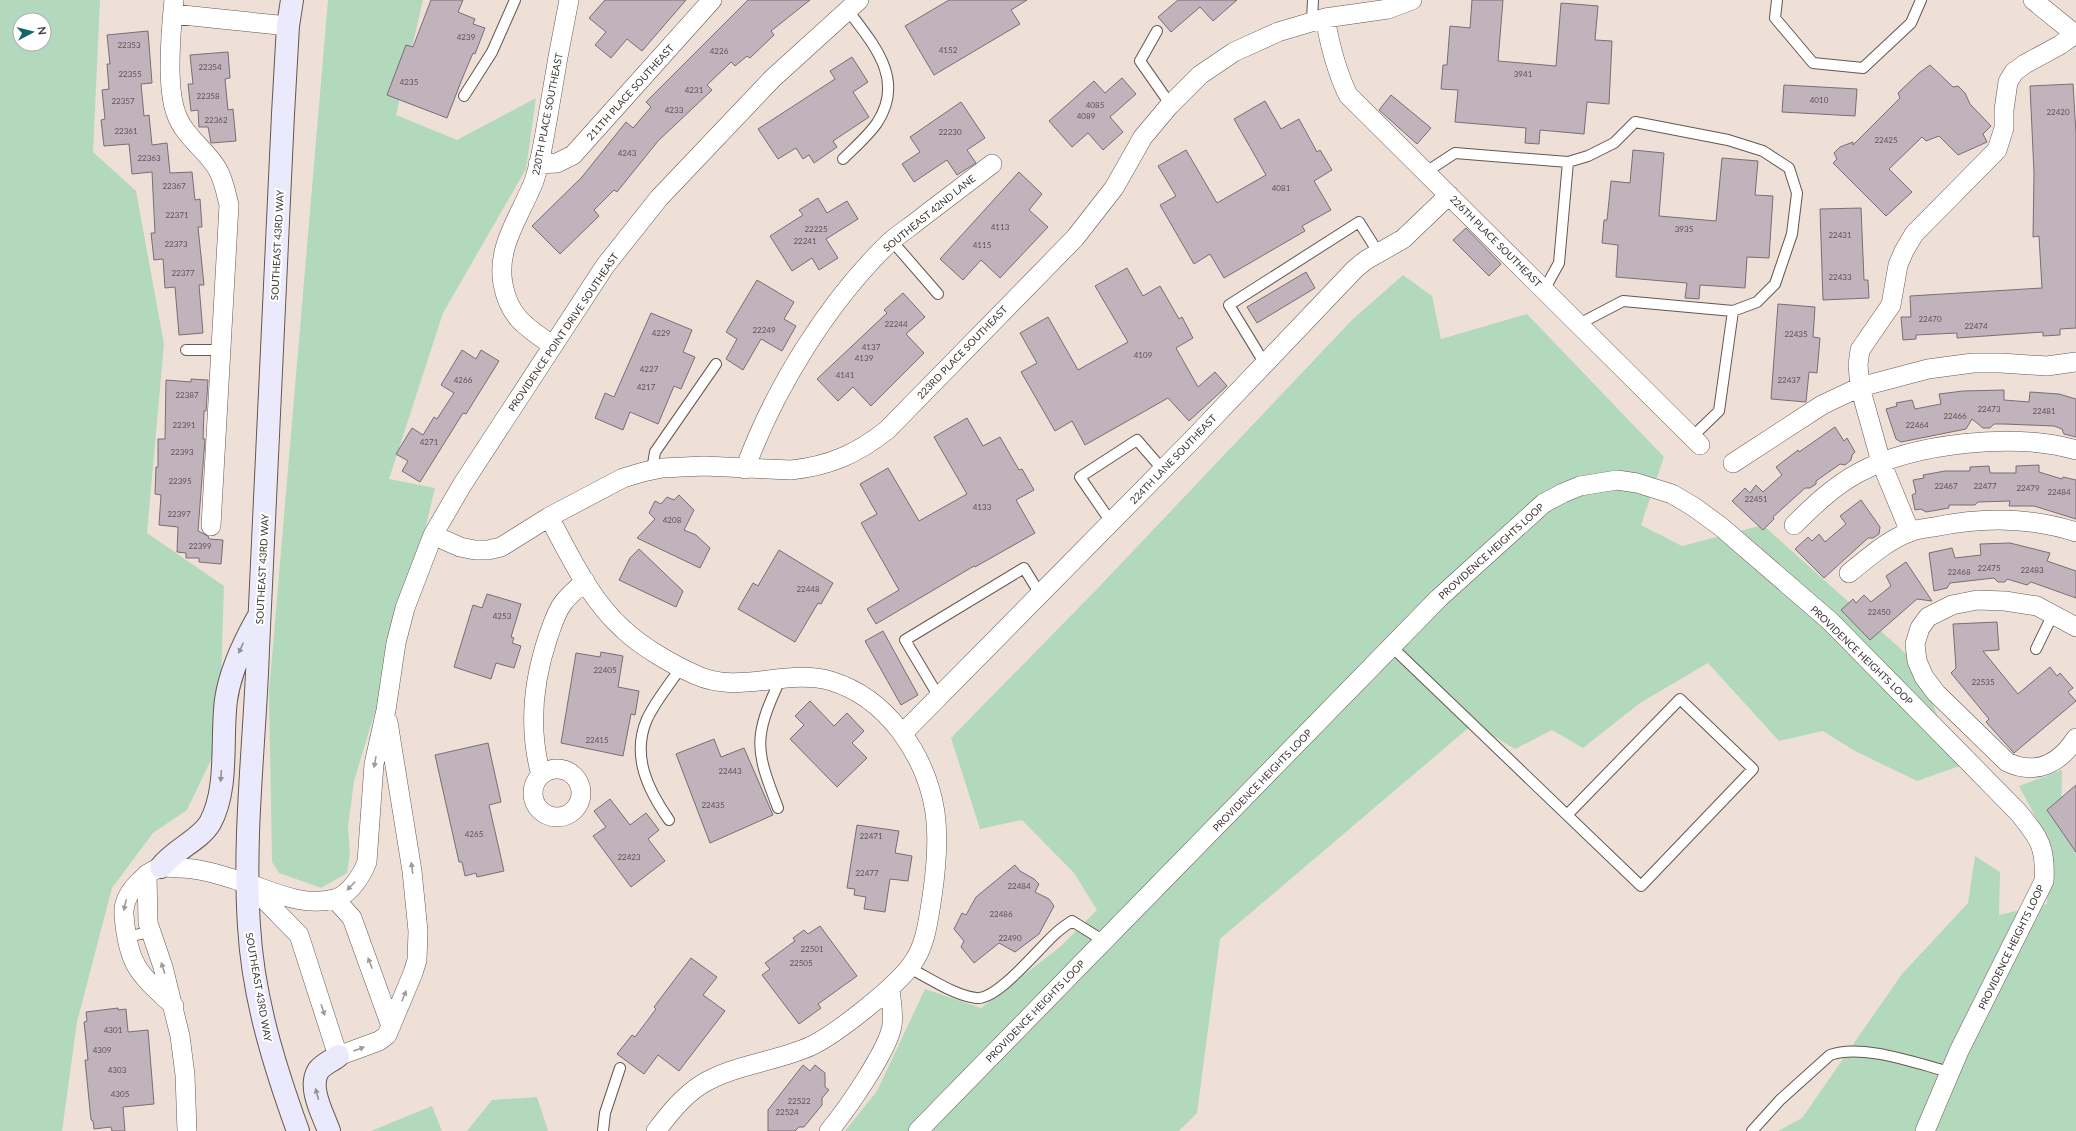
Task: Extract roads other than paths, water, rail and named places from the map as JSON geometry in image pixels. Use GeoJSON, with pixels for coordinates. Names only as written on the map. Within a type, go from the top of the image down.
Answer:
{"type":"FeatureCollection","features":[{"type":"Feature","properties":{"kind":"main road","name":"SOUTHEAST 43RD WAY"},"geometry":{"type":"LineString","coordinates":[[292,0],[288,26],[247,848],[247,883],[249,929],[261,1009],[277,1076],[298,1131]]}},
{"type":"Feature","properties":{"kind":"main road"},"geometry":{"type":"LineString","coordinates":[[154,871],[173,854],[198,837],[210,823],[220,790],[226,700],[232,672],[241,648],[259,614]]}},
{"type":"Feature","properties":{"kind":"main road"},"geometry":{"type":"LineString","coordinates":[[329,1131],[316,1090],[315,1078],[319,1070],[338,1056]]}},
{"type":"Feature","properties":{"kind":"street","name":"220TH PLACE SOUTHEAST"},"geometry":{"type":"LineString","coordinates":[[552,345],[519,321],[510,308],[503,284],[502,257],[507,240],[534,180],[569,0]]}},
{"type":"Feature","properties":{"kind":"street","name":"211TH PLACE SOUTHEAST"},"geometry":{"type":"LineString","coordinates":[[538,164],[557,162],[572,155],[712,0]]}},
{"type":"Feature","properties":{"kind":"street","name":"223RD PLACE SOUTHEAST"},"geometry":{"type":"LineString","coordinates":[[433,535],[460,547],[488,550],[501,546],[549,517],[623,478],[652,470],[704,466],[791,470],[822,465],[867,446],[887,430],[1075,238],[1114,188],[1143,137],[1170,104],[1200,75],[1234,52],[1278,32],[1318,20],[1388,9],[1412,0]]}},
{"type":"Feature","properties":{"kind":"street"},"geometry":{"type":"LineString","coordinates":[[1910,532],[1881,462],[1860,386],[1858,365],[1860,350],[1891,305],[1898,265],[1914,234],[1997,150],[2004,128],[2004,110],[2008,82],[2014,72],[2025,64],[2076,35],[2036,1]]}},
{"type":"Feature","properties":{"kind":"street","name":"PROVIDENCE POINT DRIVE SOUTHEAST"},"geometry":{"type":"LineString","coordinates":[[335,899],[349,889],[363,873],[368,862],[374,764],[386,710],[396,643],[405,608],[433,535],[462,485],[605,266],[659,198],[772,79],[853,4]]}},
{"type":"Feature","properties":{"kind":"street"},"geometry":{"type":"LineString","coordinates":[[211,526],[229,205],[224,183],[218,169],[184,128],[176,114],[172,94],[170,50],[174,7],[288,26]]}},
{"type":"Feature","properties":{"kind":"street","name":"226TH PLACE SOUTHEAST"},"geometry":{"type":"LineString","coordinates":[[1318,20],[1337,73],[1348,95],[1696,441]]}},
{"type":"Feature","properties":{"kind":"street","name":"SOUTHEAST 42ND LANE"},"geometry":{"type":"LineString","coordinates":[[745,469],[757,436],[774,400],[800,356],[857,277],[892,241],[992,164]]}},
{"type":"Feature","properties":{"kind":"street","name":"224TH LANE SOUTHEAST"},"geometry":{"type":"LineString","coordinates":[[903,732],[1162,470],[1355,269],[1378,252],[1403,240],[1449,195]]}},
{"type":"Feature","properties":{"kind":"street"},"geometry":{"type":"LineString","coordinates":[[1733,463],[1822,405],[1860,386],[1928,369],[1973,363],[2047,366],[2076,362]]}},
{"type":"Feature","properties":{"kind":"street"},"geometry":{"type":"LineString","coordinates":[[1794,525],[1814,505],[1858,473],[1881,462],[1920,451],[1956,445],[1991,442],[2034,442],[2076,450]]}},
{"type":"Feature","properties":{"kind":"street","name":"PROVIDENCE HEIGHTS LOOP"},"geometry":{"type":"LineString","coordinates":[[918,1131],[1439,598],[1544,503],[1563,493],[1599,482],[1617,480],[1637,482],[1672,494],[1720,526],[1830,622],[2018,812],[2039,838],[2043,852],[2044,881],[1950,1072],[1925,1131]]}},
{"type":"Feature","properties":{"kind":"street"},"geometry":{"type":"LineString","coordinates":[[549,517],[585,581],[604,608],[624,630],[643,644],[681,667],[697,676],[728,683],[780,680],[802,677],[820,678],[851,689],[868,699],[903,732],[920,764],[929,788],[935,813],[936,842],[934,882],[924,944],[909,968],[890,989],[813,1045],[742,1067],[702,1084],[684,1099],[656,1131]]}},
{"type":"Feature","properties":{"kind":"street"},"geometry":{"type":"LineString","coordinates":[[1849,573],[1890,542],[1910,532],[1968,521],[2002,520],[2058,526],[2076,532]]}},
{"type":"Feature","properties":{"kind":"street"},"geometry":{"type":"LineString","coordinates":[[541,775],[533,718],[534,698],[540,662],[552,626],[563,603],[585,581]]}},
{"type":"Feature","properties":{"kind":"street"},"geometry":{"type":"LineString","coordinates":[[2076,627],[2037,606],[2005,601],[1977,600],[1952,605],[1928,616],[1920,628],[1915,644],[1917,661],[1924,677],[1936,693],[2007,762],[2019,768],[2044,766],[2056,760],[2076,738]]}},
{"type":"Feature","properties":{"kind":"street","name":"PROVIDENCE POINT DRIVE SOUTHEAST"},"geometry":{"type":"LineString","coordinates":[[338,1056],[379,1042],[387,1035],[392,1026],[415,966],[418,931],[412,871],[386,710]]}},
{"type":"Feature","properties":{"kind":"street"},"geometry":{"type":"LineString","coordinates":[[174,1006],[143,978],[131,959],[126,937],[124,907],[130,891],[154,871],[190,868],[247,883],[274,894],[308,902],[335,899],[352,918],[392,1026]]}},
{"type":"Feature","properties":{"kind":"street"},"geometry":{"type":"LineString","coordinates":[[154,871],[148,923],[174,1006],[185,1074],[187,1131]]}},
{"type":"Feature","properties":{"kind":"street"},"geometry":{"type":"LineString","coordinates":[[247,883],[299,935],[338,1056]]}},
{"type":"Feature","properties":{"kind":"street"},"geometry":{"type":"LineString","coordinates":[[299,935],[302,918],[308,902]]}},
{"type":"Feature","properties":{"kind":"street"},"geometry":{"type":"LineString","coordinates":[[829,1131],[854,1098],[889,1038],[892,1012],[890,989]]}},
{"type":"Feature","properties":{"kind":"lane"},"geometry":{"type":"LineString","coordinates":[[464,96],[492,52],[516,0]]}},
{"type":"Feature","properties":{"kind":"lane"},"geometry":{"type":"LineString","coordinates":[[1312,0],[1318,20]]}},
{"type":"Feature","properties":{"kind":"lane"},"geometry":{"type":"LineString","coordinates":[[1777,0],[1775,18],[1812,64],[1863,68],[1911,23],[1921,0]]}},
{"type":"Feature","properties":{"kind":"lane"},"geometry":{"type":"LineString","coordinates":[[843,159],[876,124],[885,106],[889,86],[880,54],[853,4]]}},
{"type":"Feature","properties":{"kind":"lane"},"geometry":{"type":"LineString","coordinates":[[1157,31],[1140,61],[1170,104]]}},
{"type":"Feature","properties":{"kind":"lane"},"geometry":{"type":"LineString","coordinates":[[1426,172],[1455,153],[1568,162],[1588,156],[1614,143],[1635,122],[1728,140],[1763,151],[1789,168],[1798,193],[1792,234],[1775,284],[1757,302],[1733,311],[1623,301],[1579,324]]}},
{"type":"Feature","properties":{"kind":"lane"},"geometry":{"type":"LineString","coordinates":[[1544,290],[1558,263],[1568,162]]}},
{"type":"Feature","properties":{"kind":"lane"},"geometry":{"type":"LineString","coordinates":[[1265,364],[1229,304],[1359,222],[1378,252]]}},
{"type":"Feature","properties":{"kind":"lane"},"geometry":{"type":"LineString","coordinates":[[892,241],[938,294]]}},
{"type":"Feature","properties":{"kind":"lane"},"geometry":{"type":"LineString","coordinates":[[1696,441],[1719,410],[1733,311]]}},
{"type":"Feature","properties":{"kind":"lane"},"geometry":{"type":"LineString","coordinates":[[186,350],[221,350]]}},
{"type":"Feature","properties":{"kind":"lane"},"geometry":{"type":"LineString","coordinates":[[652,470],[655,452],[716,364]]}},
{"type":"Feature","properties":{"kind":"lane"},"geometry":{"type":"LineString","coordinates":[[1111,522],[1080,477],[1137,440],[1162,470]]}},
{"type":"Feature","properties":{"kind":"lane"},"geometry":{"type":"LineString","coordinates":[[939,697],[906,640],[1024,568],[1040,594]]}},
{"type":"Feature","properties":{"kind":"lane"},"geometry":{"type":"LineString","coordinates":[[2036,649],[2053,614]]}},
{"type":"Feature","properties":{"kind":"lane"},"geometry":{"type":"LineString","coordinates":[[1392,647],[1567,815],[1641,886],[1753,769],[1680,699],[1567,815]]}},
{"type":"Feature","properties":{"kind":"lane"},"geometry":{"type":"LineString","coordinates":[[669,820],[652,796],[644,773],[641,740],[647,719],[681,667]]}},
{"type":"Feature","properties":{"kind":"lane"},"geometry":{"type":"LineString","coordinates":[[778,808],[763,770],[759,738],[766,708],[780,680]]}},
{"type":"Feature","properties":{"kind":"lane"},"geometry":{"type":"LineString","coordinates":[[909,968],[960,994],[977,999],[995,991],[1016,974],[1054,934],[1072,921],[1104,941]]}},
{"type":"Feature","properties":{"kind":"lane"},"geometry":{"type":"LineString","coordinates":[[126,937],[150,932]]}},
{"type":"Feature","properties":{"kind":"lane"},"geometry":{"type":"LineString","coordinates":[[1752,1131],[1780,1100],[1830,1054],[1840,1051],[1868,1052],[1950,1072]]}},
{"type":"Feature","properties":{"kind":"lane"},"geometry":{"type":"LineString","coordinates":[[603,1131],[605,1113],[620,1068]]}}]}
